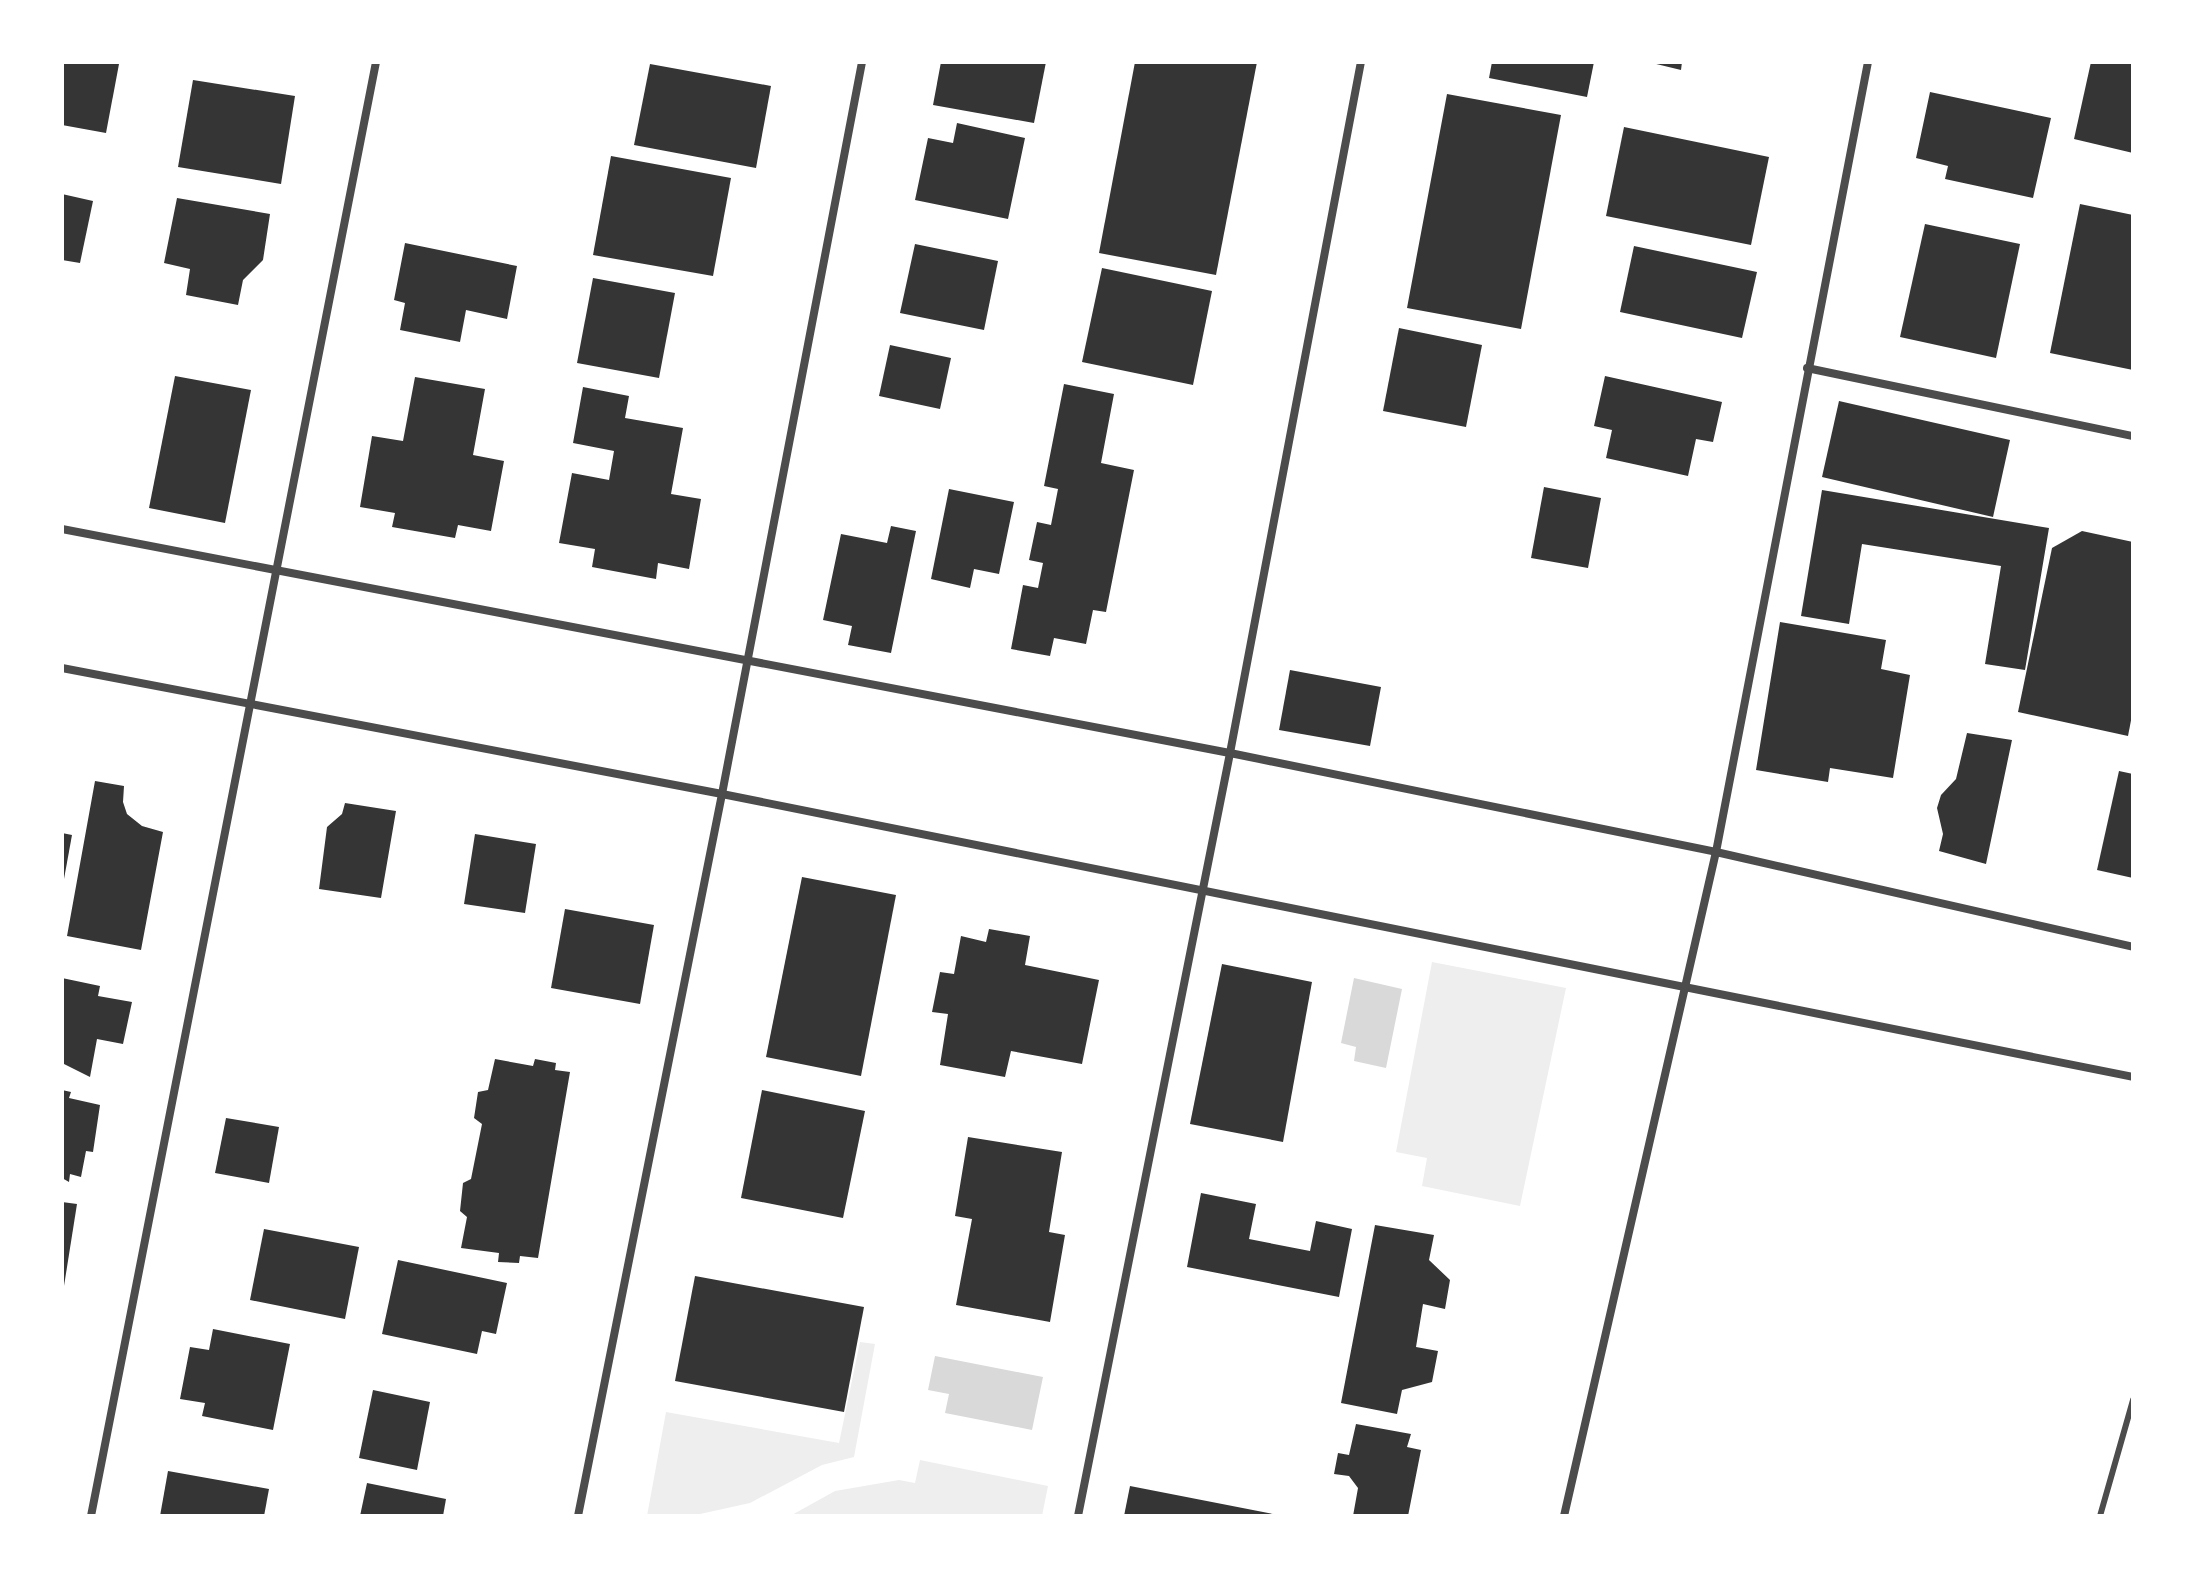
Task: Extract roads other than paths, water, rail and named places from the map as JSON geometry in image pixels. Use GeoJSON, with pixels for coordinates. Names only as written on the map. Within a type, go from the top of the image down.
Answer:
{"type":"FeatureCollection","features":[{"type":"Feature","properties":{"kind":"street"},"geometry":{"type":"LineString","coordinates":[[91,1516],[376,62]]}},
{"type":"Feature","properties":{"kind":"street"},"geometry":{"type":"LineString","coordinates":[[578,1516],[722,794],[862,62]]}},
{"type":"Feature","properties":{"kind":"street"},"geometry":{"type":"LineString","coordinates":[[1078,1516],[1230,753],[1361,62]]}},
{"type":"Feature","properties":{"kind":"street"},"geometry":{"type":"LineString","coordinates":[[1564,1516],[1716,852],[1868,62]]}},
{"type":"Feature","properties":{"kind":"street"},"geometry":{"type":"LineString","coordinates":[[1807,368],[2133,436]]}},
{"type":"Feature","properties":{"kind":"street"},"geometry":{"type":"LineString","coordinates":[[62,529],[1230,753],[1716,852],[2133,947]]}},
{"type":"Feature","properties":{"kind":"street"},"geometry":{"type":"LineString","coordinates":[[62,668],[722,794],[2133,1077]]}},
{"type":"Feature","properties":{"kind":"lane"},"geometry":{"type":"LineString","coordinates":[[2100,1516],[2133,1400]]}}]}
